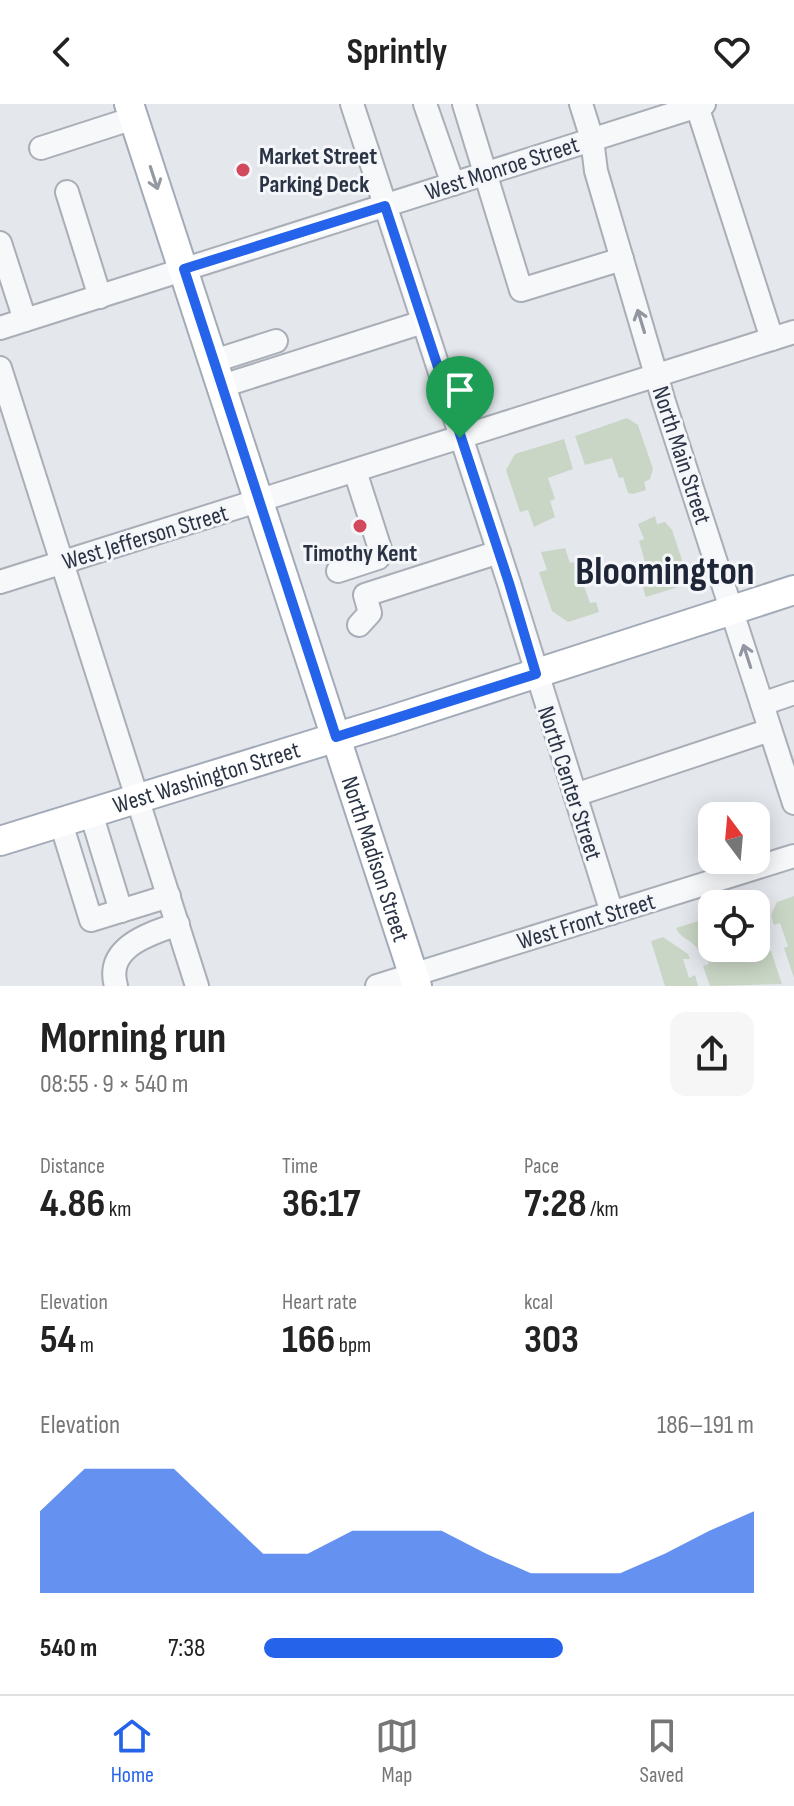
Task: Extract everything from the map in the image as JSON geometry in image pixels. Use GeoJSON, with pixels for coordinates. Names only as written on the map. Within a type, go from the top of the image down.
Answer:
{"type":"FeatureCollection","features":[{"type":"Feature","properties":{"kind":"main road","name":"North Madison Street"},"geometry":{"type":"LineString","coordinates":[[132,111],[416,980]]}},
{"type":"Feature","properties":{"kind":"main road","name":"West Washington Street"},"geometry":{"type":"LineString","coordinates":[[0,841],[794,590]]}},
{"type":"Feature","properties":{"kind":"street","name":"North Center Street"},"geometry":{"type":"LineString","coordinates":[[352,104],[499,552],[612,913]]}},
{"type":"Feature","properties":{"kind":"street"},"geometry":{"type":"LineString","coordinates":[[425,104],[453,184]]}},
{"type":"Feature","properties":{"kind":"street"},"geometry":{"type":"LineString","coordinates":[[464,104],[521,290],[622,259]]}},
{"type":"Feature","properties":{"kind":"street","name":"North Main Street"},"geometry":{"type":"LineString","coordinates":[[581,104],[592,139],[596,171],[657,376],[794,803]]}},
{"type":"Feature","properties":{"kind":"street","name":"West Monroe Street"},"geometry":{"type":"LineString","coordinates":[[0,328],[694,106]]}},
{"type":"Feature","properties":{"kind":"street"},"geometry":{"type":"LineString","coordinates":[[694,106],[772,339]]}},
{"type":"Feature","properties":{"kind":"street"},"geometry":{"type":"LineString","coordinates":[[41,148],[132,111]]}},
{"type":"Feature","properties":{"kind":"street"},"geometry":{"type":"LineString","coordinates":[[67,192],[100,297]]}},
{"type":"Feature","properties":{"kind":"street"},"geometry":{"type":"LineString","coordinates":[[0,243],[25,320]]}},
{"type":"Feature","properties":{"kind":"street"},"geometry":{"type":"LineString","coordinates":[[218,373],[423,322]]}},
{"type":"Feature","properties":{"kind":"street","name":"West Jefferson Street"},"geometry":{"type":"LineString","coordinates":[[0,582],[794,332]]}},
{"type":"Feature","properties":{"kind":"street"},"geometry":{"type":"LineString","coordinates":[[218,373],[276,341]]}},
{"type":"Feature","properties":{"kind":"street"},"geometry":{"type":"LineString","coordinates":[[0,368],[4,397],[63,563],[197,986]]}},
{"type":"Feature","properties":{"kind":"street"},"geometry":{"type":"LineString","coordinates":[[338,571],[378,558],[381,552],[355,471]]}},
{"type":"Feature","properties":{"kind":"street"},"geometry":{"type":"LineString","coordinates":[[359,625],[370,613],[365,595],[499,552]]}},
{"type":"Feature","properties":{"kind":"street"},"geometry":{"type":"LineString","coordinates":[[762,704],[794,693]]}},
{"type":"Feature","properties":{"kind":"street"},"geometry":{"type":"LineString","coordinates":[[575,795],[770,730]]}},
{"type":"Feature","properties":{"kind":"street"},"geometry":{"type":"LineString","coordinates":[[91,813],[121,911]]}},
{"type":"Feature","properties":{"kind":"street"},"geometry":{"type":"LineString","coordinates":[[61,823],[91,920],[169,896]]}},
{"type":"Feature","properties":{"kind":"street","name":"West Front Street"},"geometry":{"type":"LineString","coordinates":[[377,986],[416,980],[612,913],[794,856]]}},
{"type":"Feature","properties":{"kind":"street"},"geometry":{"type":"LineString","coordinates":[[116,986],[116,959],[126,947],[148,934],[178,924]]}},
{"type":"Feature","properties":{"kind":"green space"},"geometry":{"type":"Polygon","coordinates":[[[627,418],[638,425],[653,469],[650,479],[644,482],[646,490],[633,494],[628,493],[623,477],[619,478],[612,458],[585,465],[575,436],[627,418]]]}},
{"type":"Feature","properties":{"kind":"green space"},"geometry":{"type":"Polygon","coordinates":[[[564,439],[573,469],[548,478],[555,499],[550,501],[555,517],[534,527],[528,510],[520,512],[506,470],[515,454],[564,439]]]}},
{"type":"Feature","properties":{"kind":"green space"},"geometry":{"type":"Polygon","coordinates":[[[655,516],[657,524],[665,522],[672,530],[687,575],[681,586],[646,597],[638,572],[643,570],[641,563],[645,562],[639,541],[644,539],[638,524],[655,516]]]}},
{"type":"Feature","properties":{"kind":"green space"},"geometry":{"type":"Polygon","coordinates":[[[565,548],[570,563],[575,562],[582,582],[595,578],[596,582],[584,586],[590,603],[596,602],[599,612],[568,622],[552,611],[539,572],[547,570],[541,552],[565,548]]]}},
{"type":"Feature","properties":{"kind":"green space"},"geometry":{"type":"Polygon","coordinates":[[[794,896],[794,978],[780,923],[774,925],[771,915],[777,902],[794,896]]]}},
{"type":"Feature","properties":{"kind":"green space"},"geometry":{"type":"Polygon","coordinates":[[[698,921],[698,950],[681,935],[676,928],[698,921]]]}},
{"type":"Feature","properties":{"kind":"green space"},"geometry":{"type":"Polygon","coordinates":[[[663,937],[688,954],[690,959],[683,959],[689,978],[695,975],[698,986],[665,986],[651,941],[663,937]]]}},
{"type":"Feature","properties":{"kind":"green space"},"geometry":{"type":"Polygon","coordinates":[[[771,951],[782,984],[710,986],[703,966],[770,962],[771,951]]]}},
{"type":"Feature","properties":{"kind":"place","name":"Market Street Parking Deck"},"geometry":{"type":"Point","coordinates":[243,170]}},
{"type":"Feature","properties":{"kind":"place","name":"Timothy Kent"},"geometry":{"type":"Point","coordinates":[360,526]}},
{"type":"Feature","properties":{"kind":"district","name":"Bloomington"},"geometry":{"type":"Point","coordinates":[665,570]}},
{"type":"Feature","properties":{"kind":"route"},"geometry":{"type":"LineString","coordinates":[[385,206],[460,438],[536,674],[336,737],[184,269],[385,206]]}}]}
